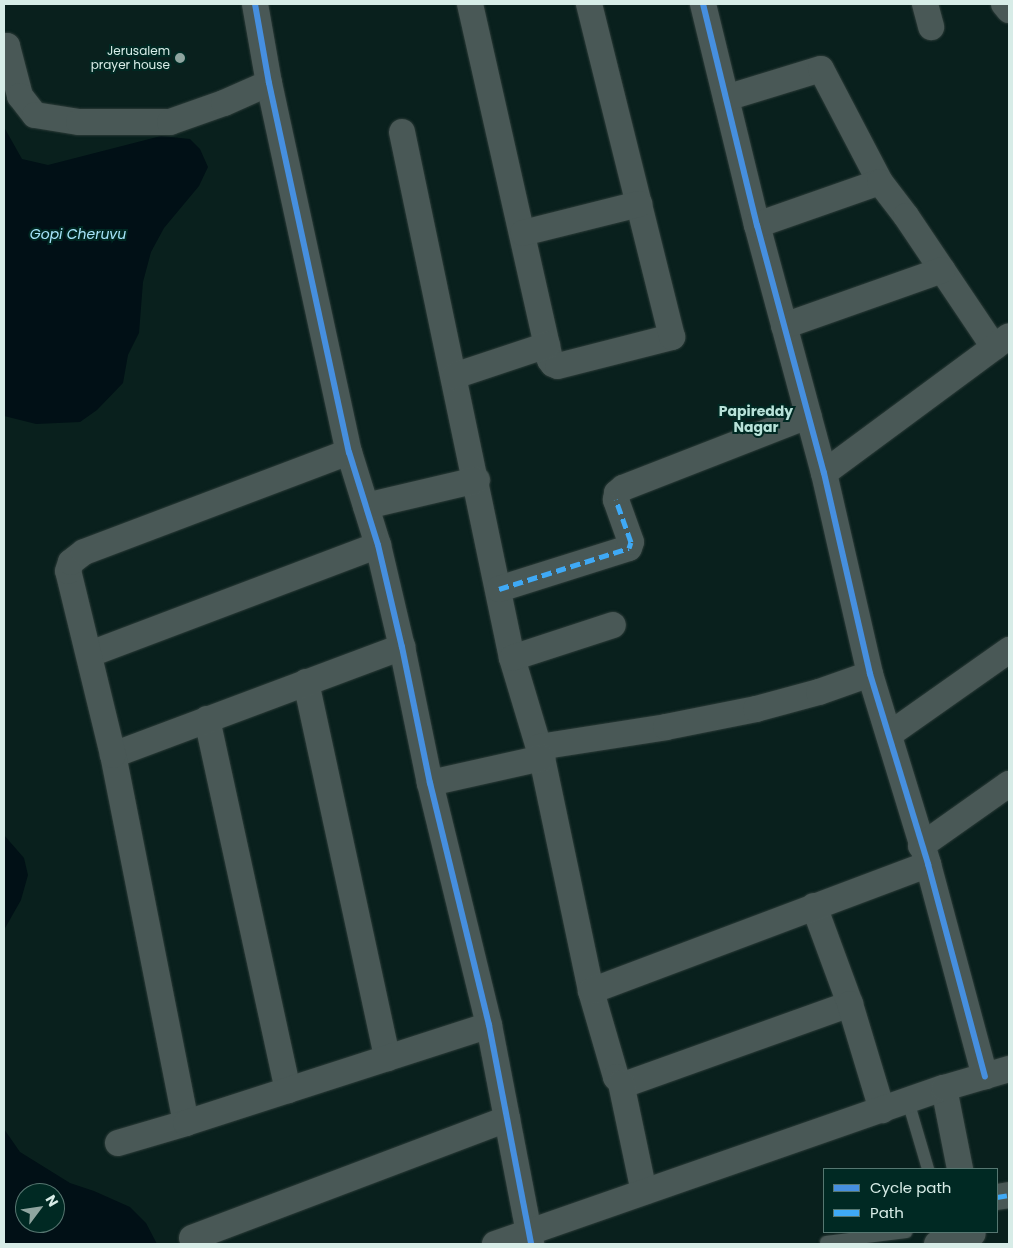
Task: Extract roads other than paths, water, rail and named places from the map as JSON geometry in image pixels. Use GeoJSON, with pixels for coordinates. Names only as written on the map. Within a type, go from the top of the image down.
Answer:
{"type":"FeatureCollection","features":[{"type":"Feature","properties":{"kind":"street"},"geometry":{"type":"LineString","coordinates":[[255,4],[269,83],[349,452],[378,545],[402,647],[430,783],[489,1024],[530,1238]]}},
{"type":"Feature","properties":{"kind":"street"},"geometry":{"type":"LineString","coordinates":[[470,4],[523,233],[550,360],[558,366],[672,337],[589,4]]}},
{"type":"Feature","properties":{"kind":"street"},"geometry":{"type":"LineString","coordinates":[[495,1244],[530,1238],[644,1192],[944,1088],[997,1073],[924,855],[890,734],[870,674],[824,473],[757,224],[726,98],[706,4]]}},
{"type":"Feature","properties":{"kind":"street"},"geometry":{"type":"LineString","coordinates":[[1004,4],[1009,10]]}},
{"type":"Feature","properties":{"kind":"street"},"geometry":{"type":"LineString","coordinates":[[4,46],[7,46],[20,96],[35,115],[79,122],[170,122],[224,103],[269,83]]}},
{"type":"Feature","properties":{"kind":"street"},"geometry":{"type":"LineString","coordinates":[[726,98],[822,69],[880,182],[942,270],[1001,342],[824,473]]}},
{"type":"Feature","properties":{"kind":"street"},"geometry":{"type":"LineString","coordinates":[[402,132],[477,480],[512,658],[540,752],[591,990],[616,1077],[621,1082],[644,1192]]}},
{"type":"Feature","properties":{"kind":"street"},"geometry":{"type":"LineString","coordinates":[[757,224],[880,182]]}},
{"type":"Feature","properties":{"kind":"street"},"geometry":{"type":"LineString","coordinates":[[523,233],[639,204]]}},
{"type":"Feature","properties":{"kind":"street"},"geometry":{"type":"LineString","coordinates":[[784,326],[942,270]]}},
{"type":"Feature","properties":{"kind":"street"},"geometry":{"type":"LineString","coordinates":[[454,376],[547,345]]}},
{"type":"Feature","properties":{"kind":"street"},"geometry":{"type":"LineString","coordinates":[[499,589],[630,548],[631,542],[616,500],[617,493],[623,488],[808,416]]}},
{"type":"Feature","properties":{"kind":"street"},"geometry":{"type":"LineString","coordinates":[[186,1123],[113,755],[90,654],[68,571],[71,562],[84,552],[349,452]]}},
{"type":"Feature","properties":{"kind":"street"},"geometry":{"type":"LineString","coordinates":[[366,506],[477,480]]}},
{"type":"Feature","properties":{"kind":"street"},"geometry":{"type":"LineString","coordinates":[[90,654],[378,545]]}},
{"type":"Feature","properties":{"kind":"street"},"geometry":{"type":"LineString","coordinates":[[512,658],[613,625]]}},
{"type":"Feature","properties":{"kind":"street"},"geometry":{"type":"LineString","coordinates":[[113,755],[402,647]]}},
{"type":"Feature","properties":{"kind":"street"},"geometry":{"type":"LineString","coordinates":[[890,734],[1009,650]]}},
{"type":"Feature","properties":{"kind":"street"},"geometry":{"type":"LineString","coordinates":[[430,783],[540,752],[756,709],[819,692],[870,674]]}},
{"type":"Feature","properties":{"kind":"street"},"geometry":{"type":"LineString","coordinates":[[306,682],[387,1058]]}},
{"type":"Feature","properties":{"kind":"street"},"geometry":{"type":"LineString","coordinates":[[207,719],[288,1090]]}},
{"type":"Feature","properties":{"kind":"street"},"geometry":{"type":"LineString","coordinates":[[591,990],[814,906],[924,855],[1009,784]]}},
{"type":"Feature","properties":{"kind":"street"},"geometry":{"type":"LineString","coordinates":[[814,906],[850,1004],[882,1110]]}},
{"type":"Feature","properties":{"kind":"street"},"geometry":{"type":"LineString","coordinates":[[621,1082],[629,1083],[850,1004]]}},
{"type":"Feature","properties":{"kind":"street"},"geometry":{"type":"LineString","coordinates":[[118,1143],[186,1123],[489,1024]]}},
{"type":"Feature","properties":{"kind":"street"},"geometry":{"type":"LineString","coordinates":[[944,1088],[960,1168]]}},
{"type":"Feature","properties":{"kind":"street"},"geometry":{"type":"LineString","coordinates":[[192,1238],[507,1119]]}},
{"type":"Feature","properties":{"kind":"street"},"geometry":{"type":"LineString","coordinates":[[937,1244],[974,1237]]}},
{"type":"Feature","properties":{"kind":"lane"},"geometry":{"type":"LineString","coordinates":[[908,1101],[928,1168]]}},
{"type":"Feature","properties":{"kind":"lane"},"geometry":{"type":"LineString","coordinates":[[826,1242],[898,1233]]}},
{"type":"Feature","properties":{"kind":"water","name":"Gopi Cheruvu"},"geometry":{"type":"Polygon","coordinates":[[[4,127],[22,159],[48,165],[161,136],[190,139],[200,149],[208,167],[199,186],[164,228],[151,252],[143,282],[139,333],[128,355],[123,383],[97,410],[80,422],[36,424],[4,416],[4,127]]]}},
{"type":"Feature","properties":{"kind":"water"},"geometry":{"type":"Polygon","coordinates":[[[4,835],[24,858],[28,875],[21,900],[4,930],[4,835]]]}},
{"type":"Feature","properties":{"kind":"water"},"geometry":{"type":"Polygon","coordinates":[[[4,1129],[20,1152],[70,1183],[130,1207],[146,1223],[157,1244],[4,1244],[4,1129]]]}},
{"type":"Feature","properties":{"kind":"place","name":"Jerusalem prayer house"},"geometry":{"type":"Point","coordinates":[180,58]}},
{"type":"Feature","properties":{"kind":"district","name":"Papireddy Nagar"},"geometry":{"type":"Point","coordinates":[756,420]}}]}
